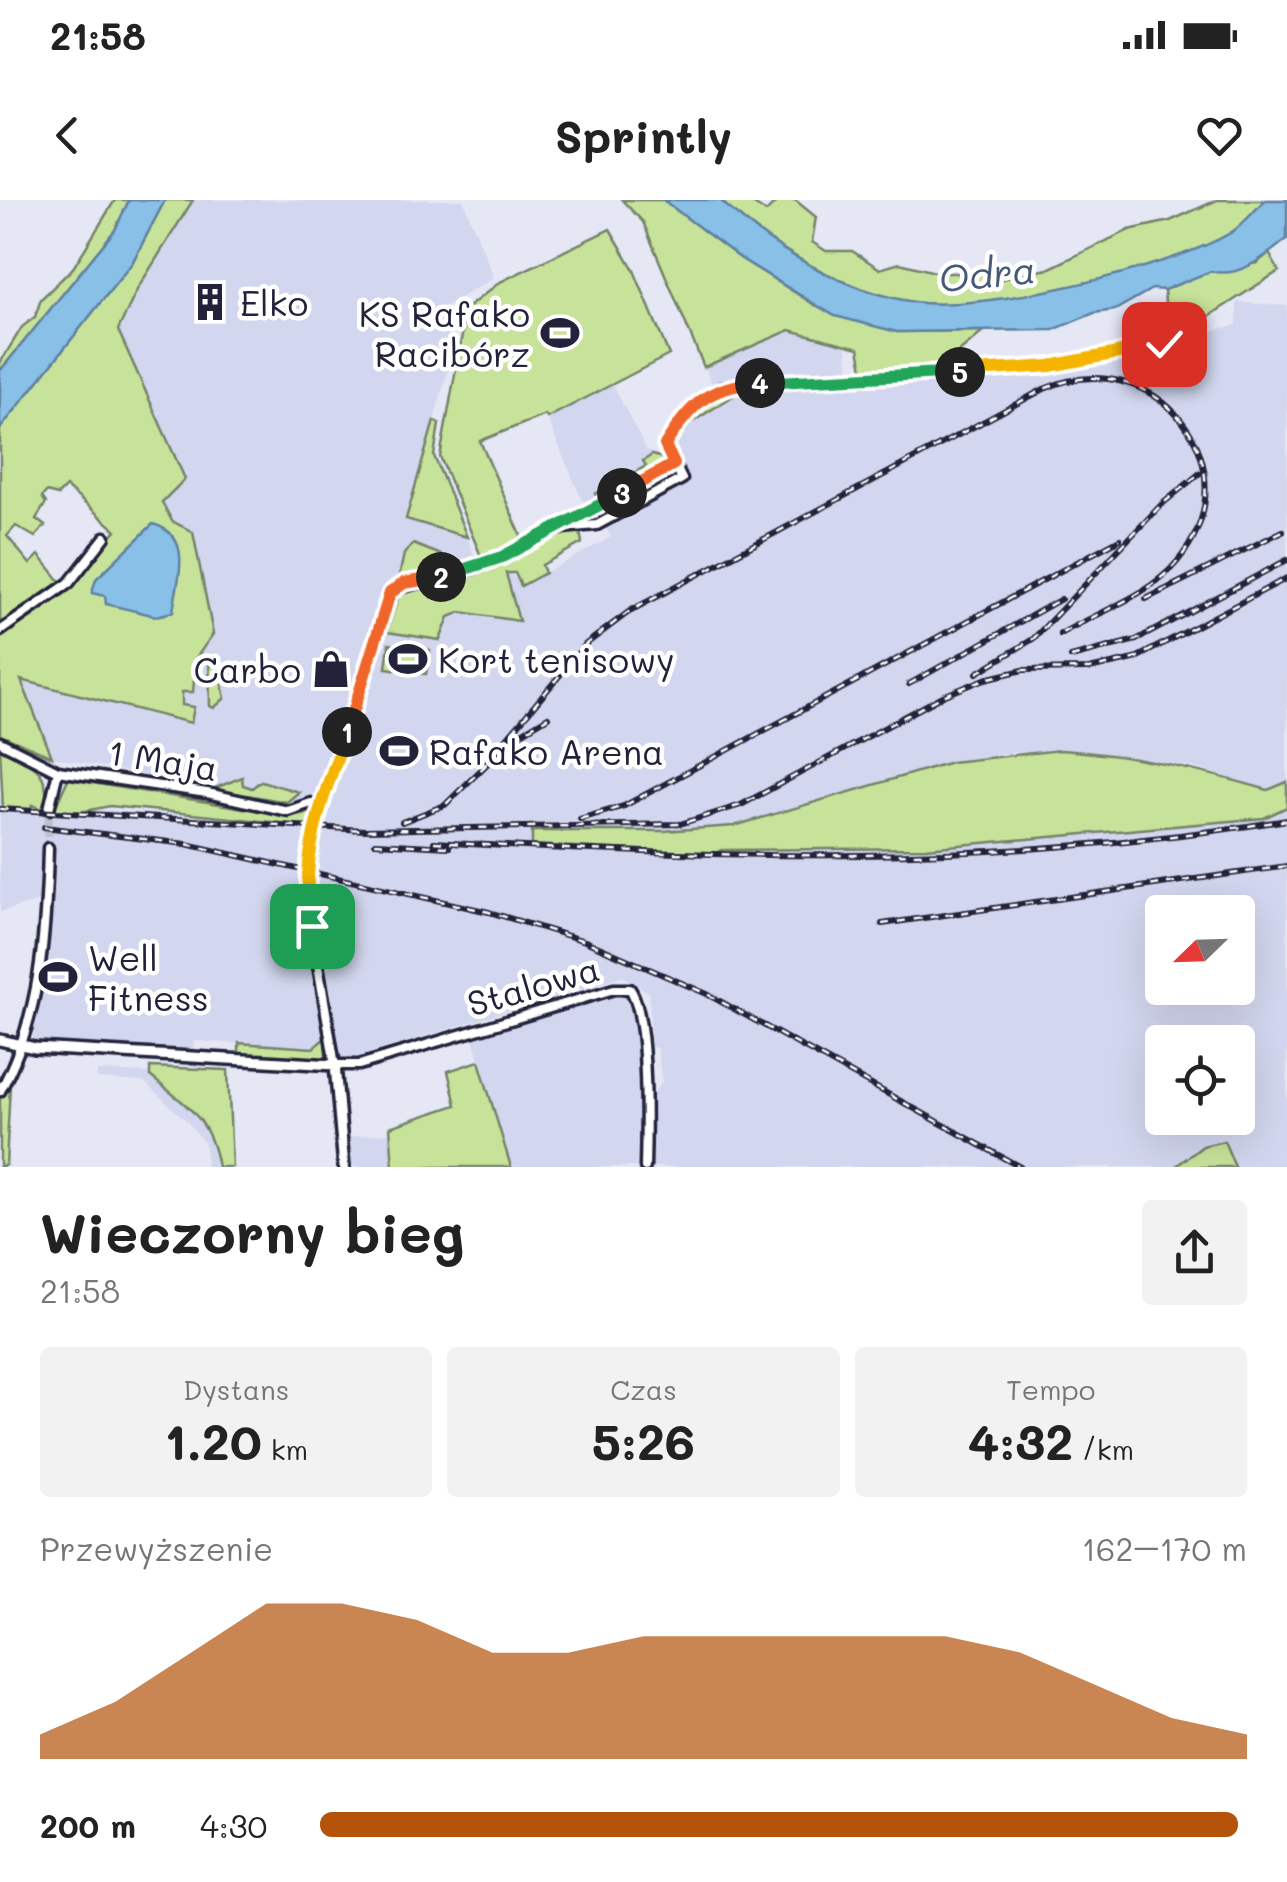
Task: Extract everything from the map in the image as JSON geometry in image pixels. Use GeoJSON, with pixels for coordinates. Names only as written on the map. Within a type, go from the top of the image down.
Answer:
{"type":"FeatureCollection","features":[{"type":"Feature","properties":{"kind":"main road"},"geometry":{"type":"LineString","coordinates":[[0,1040],[21,1046],[336,1065],[344,1167]]}},
{"type":"Feature","properties":{"kind":"street"},"geometry":{"type":"LineString","coordinates":[[560,528],[598,524],[682,480],[665,445],[699,402],[722,387],[1050,366],[1182,341]]}},
{"type":"Feature","properties":{"kind":"street"},"geometry":{"type":"LineString","coordinates":[[336,1065],[306,900],[321,805],[392,590],[473,569],[560,528],[674,464]]}},
{"type":"Feature","properties":{"kind":"street"},"geometry":{"type":"LineString","coordinates":[[584,513],[598,524]]}},
{"type":"Feature","properties":{"kind":"street"},"geometry":{"type":"LineString","coordinates":[[584,513],[584,526]]}},
{"type":"Feature","properties":{"kind":"street"},"geometry":{"type":"LineString","coordinates":[[0,631],[68,584],[105,537]]}},
{"type":"Feature","properties":{"kind":"street","name":"1 Maja"},"geometry":{"type":"LineString","coordinates":[[0,742],[58,770],[288,810],[311,802],[321,805]]}},
{"type":"Feature","properties":{"kind":"street"},"geometry":{"type":"LineString","coordinates":[[49,810],[58,770]]}},
{"type":"Feature","properties":{"kind":"street"},"geometry":{"type":"LineString","coordinates":[[0,1091],[21,1046],[42,951],[48,848]]}},
{"type":"Feature","properties":{"kind":"street","name":"Stalowa"},"geometry":{"type":"LineString","coordinates":[[336,1065],[368,1062],[628,988],[636,1005],[647,1102],[645,1167]]}},
{"type":"Feature","properties":{"kind":"shaded area"},"geometry":{"type":"Polygon","coordinates":[[[194,200],[463,200],[494,278],[444,307],[452,325],[447,374],[406,518],[467,537],[477,564],[385,587],[320,792],[288,804],[52,757],[19,679],[68,692],[182,706],[182,691],[193,692],[196,658],[172,521],[162,501],[185,478],[118,330],[138,288],[194,200]]]}},
{"type":"Feature","properties":{"kind":"shaded area"},"geometry":{"type":"Polygon","coordinates":[[[1237,302],[1287,306],[1287,782],[1269,791],[1196,768],[1117,754],[1012,752],[923,769],[734,826],[663,831],[533,831],[532,845],[714,854],[722,850],[926,848],[1254,819],[1287,807],[1287,1167],[651,1167],[651,1096],[662,1082],[657,1047],[651,1047],[649,992],[622,976],[340,1062],[310,893],[328,808],[393,610],[510,572],[522,586],[611,537],[595,510],[582,500],[547,418],[613,385],[646,450],[663,458],[691,414],[737,387],[809,389],[1025,372],[1156,350],[1190,359],[1189,336],[1237,325],[1237,302]]]}},
{"type":"Feature","properties":{"kind":"shaded area"},"geometry":{"type":"Polygon","coordinates":[[[789,330],[846,343],[850,377],[724,379],[712,384],[705,367],[789,330]]]}},
{"type":"Feature","properties":{"kind":"shaded area"},"geometry":{"type":"Polygon","coordinates":[[[0,795],[4,808],[30,810],[31,804],[61,812],[89,809],[311,824],[302,884],[295,886],[325,1038],[313,1048],[194,1041],[193,1050],[181,1049],[180,1053],[32,1043],[49,938],[51,848],[44,848],[43,900],[0,912],[0,795]]]}},
{"type":"Feature","properties":{"kind":"shaded area"},"geometry":{"type":"Polygon","coordinates":[[[628,991],[642,1086],[641,1167],[511,1167],[472,1035],[592,996],[628,991]]]}},
{"type":"Feature","properties":{"kind":"shaded area"},"geometry":{"type":"Polygon","coordinates":[[[97,1071],[150,1073],[203,1119],[212,1135],[218,1167],[206,1167],[205,1144],[188,1122],[144,1082],[97,1079],[97,1071]]]}},
{"type":"Feature","properties":{"kind":"shaded area"},"geometry":{"type":"Polygon","coordinates":[[[389,1133],[392,1167],[351,1167],[348,1137],[389,1133]]]}},
{"type":"Feature","properties":{"kind":"green space"},"geometry":{"type":"Polygon","coordinates":[[[115,200],[129,200],[115,230],[0,371],[0,363],[22,327],[35,317],[41,299],[73,268],[115,200]]]}},
{"type":"Feature","properties":{"kind":"green space"},"geometry":{"type":"Polygon","coordinates":[[[165,200],[193,200],[138,288],[118,330],[185,479],[162,502],[172,521],[193,532],[213,634],[196,658],[193,692],[182,692],[182,705],[194,707],[191,723],[21,680],[52,757],[0,735],[0,429],[132,263],[165,200]],[[66,487],[58,495],[46,492],[42,497],[46,503],[36,519],[45,526],[35,537],[16,526],[7,536],[30,564],[39,555],[64,586],[116,530],[66,487]]]}},
{"type":"Feature","properties":{"kind":"green space"},"geometry":{"type":"Polygon","coordinates":[[[622,200],[663,200],[740,258],[815,305],[897,332],[984,331],[958,353],[963,369],[864,374],[859,348],[790,330],[704,367],[643,222],[622,200]]]}},
{"type":"Feature","properties":{"kind":"green space"},"geometry":{"type":"Polygon","coordinates":[[[718,200],[748,200],[766,212],[778,200],[795,200],[816,217],[812,242],[826,251],[852,251],[880,269],[900,263],[939,273],[983,273],[1002,279],[1048,269],[1129,230],[1170,221],[1217,200],[1265,200],[1232,232],[1167,260],[1028,295],[943,304],[886,296],[834,277],[785,250],[718,200]]]}},
{"type":"Feature","properties":{"kind":"green space","name":"KS Rafako Racibórz"},"geometry":{"type":"Polygon","coordinates":[[[610,229],[633,268],[669,355],[547,418],[545,415],[480,441],[523,540],[483,561],[440,457],[467,308],[500,282],[610,229]]]}},
{"type":"Feature","properties":{"kind":"green space"},"geometry":{"type":"Polygon","coordinates":[[[1269,253],[1279,271],[1186,331],[1167,325],[1164,290],[1211,270],[1257,263],[1269,253]]]}},
{"type":"Feature","properties":{"kind":"green space"},"geometry":{"type":"Polygon","coordinates":[[[720,391],[741,391],[692,422],[687,420],[720,391]]]}},
{"type":"Feature","properties":{"kind":"green space"},"geometry":{"type":"Polygon","coordinates":[[[434,421],[439,424],[434,456],[467,537],[406,519],[434,421]]]}},
{"type":"Feature","properties":{"kind":"green space"},"geometry":{"type":"Polygon","coordinates":[[[652,455],[663,458],[658,470],[599,501],[595,494],[646,466],[643,461],[652,455]]]}},
{"type":"Feature","properties":{"kind":"green space"},"geometry":{"type":"Polygon","coordinates":[[[659,476],[665,486],[607,517],[602,509],[605,518],[600,521],[595,510],[659,476]]]}},
{"type":"Feature","properties":{"kind":"green space"},"geometry":{"type":"Polygon","coordinates":[[[580,531],[582,543],[542,565],[545,573],[521,586],[515,573],[506,573],[519,621],[461,612],[449,617],[440,640],[387,632],[400,592],[478,572],[547,539],[580,531]]]}},
{"type":"Feature","properties":{"kind":"green space"},"geometry":{"type":"Polygon","coordinates":[[[413,544],[457,561],[461,568],[399,577],[404,554],[413,544]]]}},
{"type":"Feature","properties":{"kind":"green space","name":"Kort tenisowy"},"geometry":{"type":"Polygon","coordinates":[[[389,644],[430,650],[426,674],[386,668],[389,644]]]}},
{"type":"Feature","properties":{"kind":"green space"},"geometry":{"type":"Polygon","coordinates":[[[216,656],[225,698],[214,708],[210,706],[209,657],[216,656]]]}},
{"type":"Feature","properties":{"kind":"green space"},"geometry":{"type":"Polygon","coordinates":[[[0,748],[38,771],[46,786],[46,810],[32,805],[31,810],[3,809],[0,748]]]}},
{"type":"Feature","properties":{"kind":"green space"},"geometry":{"type":"Polygon","coordinates":[[[1061,750],[1166,764],[1268,790],[1287,782],[1287,807],[1264,818],[926,848],[722,850],[714,854],[532,845],[532,831],[663,831],[734,826],[951,762],[1061,750]]]}},
{"type":"Feature","properties":{"kind":"green space"},"geometry":{"type":"Polygon","coordinates":[[[242,777],[243,785],[252,788],[261,781],[299,792],[287,802],[213,789],[242,777]]]}},
{"type":"Feature","properties":{"kind":"green space"},"geometry":{"type":"Polygon","coordinates":[[[68,779],[292,816],[315,811],[312,826],[110,806],[80,812],[54,810],[68,779]]]}},
{"type":"Feature","properties":{"kind":"green space"},"geometry":{"type":"Polygon","coordinates":[[[325,1038],[326,1059],[239,1054],[239,1043],[313,1048],[325,1038]]]}},
{"type":"Feature","properties":{"kind":"green space"},"geometry":{"type":"Polygon","coordinates":[[[479,1061],[511,1167],[393,1167],[390,1127],[456,1105],[448,1071],[479,1061]]]}},
{"type":"Feature","properties":{"kind":"green space"},"geometry":{"type":"Polygon","coordinates":[[[150,1067],[228,1070],[232,1167],[218,1167],[203,1124],[150,1076],[150,1067]]]}},
{"type":"Feature","properties":{"kind":"green space"},"geometry":{"type":"Polygon","coordinates":[[[10,1084],[6,1165],[0,1167],[0,1099],[10,1084]]]}},
{"type":"Feature","properties":{"kind":"green space"},"geometry":{"type":"Polygon","coordinates":[[[1224,1141],[1235,1167],[1175,1167],[1203,1146],[1224,1141]]]}},
{"type":"Feature","properties":{"kind":"water"},"geometry":{"type":"Polygon","coordinates":[[[129,200],[165,200],[132,263],[0,429],[0,371],[115,230],[129,200]]]}},
{"type":"Feature","properties":{"kind":"water"},"geometry":{"type":"Polygon","coordinates":[[[663,200],[720,200],[786,251],[835,278],[887,296],[945,304],[1076,285],[1167,260],[1232,232],[1265,200],[1287,200],[1287,239],[1242,269],[1211,271],[1164,290],[1152,289],[1115,310],[1094,313],[1053,330],[897,332],[835,316],[740,258],[663,200]]]}},
{"type":"Feature","properties":{"kind":"water"},"geometry":{"type":"Polygon","coordinates":[[[153,524],[166,530],[179,548],[180,573],[173,612],[156,616],[106,604],[105,596],[92,593],[96,579],[153,524]]]}},
{"type":"Feature","properties":{"kind":"tunnel"},"geometry":{"type":"LineString","coordinates":[[48,848],[49,809]]}},
{"type":"Feature","properties":{"kind":"railway"},"geometry":{"type":"LineString","coordinates":[[482,768],[586,644],[630,611],[1044,389],[1085,378],[1123,382],[1156,397],[1182,422],[1199,453],[1206,488],[1199,525],[1166,574],[1060,634]]}},
{"type":"Feature","properties":{"kind":"railway"},"geometry":{"type":"LineString","coordinates":[[977,673],[1033,639],[1161,505],[1200,473]]}},
{"type":"Feature","properties":{"kind":"railway"},"geometry":{"type":"LineString","coordinates":[[1146,599],[1283,531]]}},
{"type":"Feature","properties":{"kind":"railway"},"geometry":{"type":"LineString","coordinates":[[580,819],[624,806],[1120,539]]}},
{"type":"Feature","properties":{"kind":"railway"},"geometry":{"type":"LineString","coordinates":[[1071,657],[1136,640],[1287,560]]}},
{"type":"Feature","properties":{"kind":"railway"},"geometry":{"type":"LineString","coordinates":[[0,809],[365,830],[680,824],[741,805],[943,696],[985,679],[1023,670],[1089,669],[1134,659],[1287,578]]}},
{"type":"Feature","properties":{"kind":"railway"},"geometry":{"type":"LineString","coordinates":[[909,684],[1061,599]]}},
{"type":"Feature","properties":{"kind":"railway"},"geometry":{"type":"LineString","coordinates":[[515,737],[548,717]]}},
{"type":"Feature","properties":{"kind":"railway"},"geometry":{"type":"LineString","coordinates":[[402,822],[445,805],[490,761]]}},
{"type":"Feature","properties":{"kind":"railway"},"geometry":{"type":"LineString","coordinates":[[434,842],[649,852],[861,855],[1073,846],[1287,820]]}},
{"type":"Feature","properties":{"kind":"railway"},"geometry":{"type":"LineString","coordinates":[[44,827],[186,844],[489,912],[585,941],[707,994],[1020,1167]]}},
{"type":"Feature","properties":{"kind":"railway"},"geometry":{"type":"LineString","coordinates":[[375,843],[449,847]]}},
{"type":"Feature","properties":{"kind":"railway"},"geometry":{"type":"LineString","coordinates":[[882,924],[1287,866]]}},
{"type":"Feature","properties":{"kind":"place","name":"Elko"},"geometry":{"type":"Point","coordinates":[210,302]}},
{"type":"Feature","properties":{"kind":"place","name":"KS Rafako Racibórz"},"geometry":{"type":"Point","coordinates":[560,333]}},
{"type":"Feature","properties":{"kind":"place","name":"Kort tenisowy"},"geometry":{"type":"Point","coordinates":[408,659]}},
{"type":"Feature","properties":{"kind":"place","name":"Carbo"},"geometry":{"type":"Point","coordinates":[331,669]}},
{"type":"Feature","properties":{"kind":"place","name":"Rafako Arena"},"geometry":{"type":"Point","coordinates":[399,751]}},
{"type":"Feature","properties":{"kind":"place","name":"Well Fitness"},"geometry":{"type":"Point","coordinates":[58,977]}},
{"type":"Feature","properties":{"kind":"route"},"geometry":{"type":"LineString","coordinates":[[312,926],[305,889],[318,817],[380,632],[388,596],[394,588],[473,569],[502,557],[674,464],[665,445],[684,417],[718,388],[1050,366],[1164,344]]}},
{"type":"Feature","properties":{"kind":"water label","name":"Odra"},"geometry":{"type":"Point","coordinates":[987,273]}}]}
